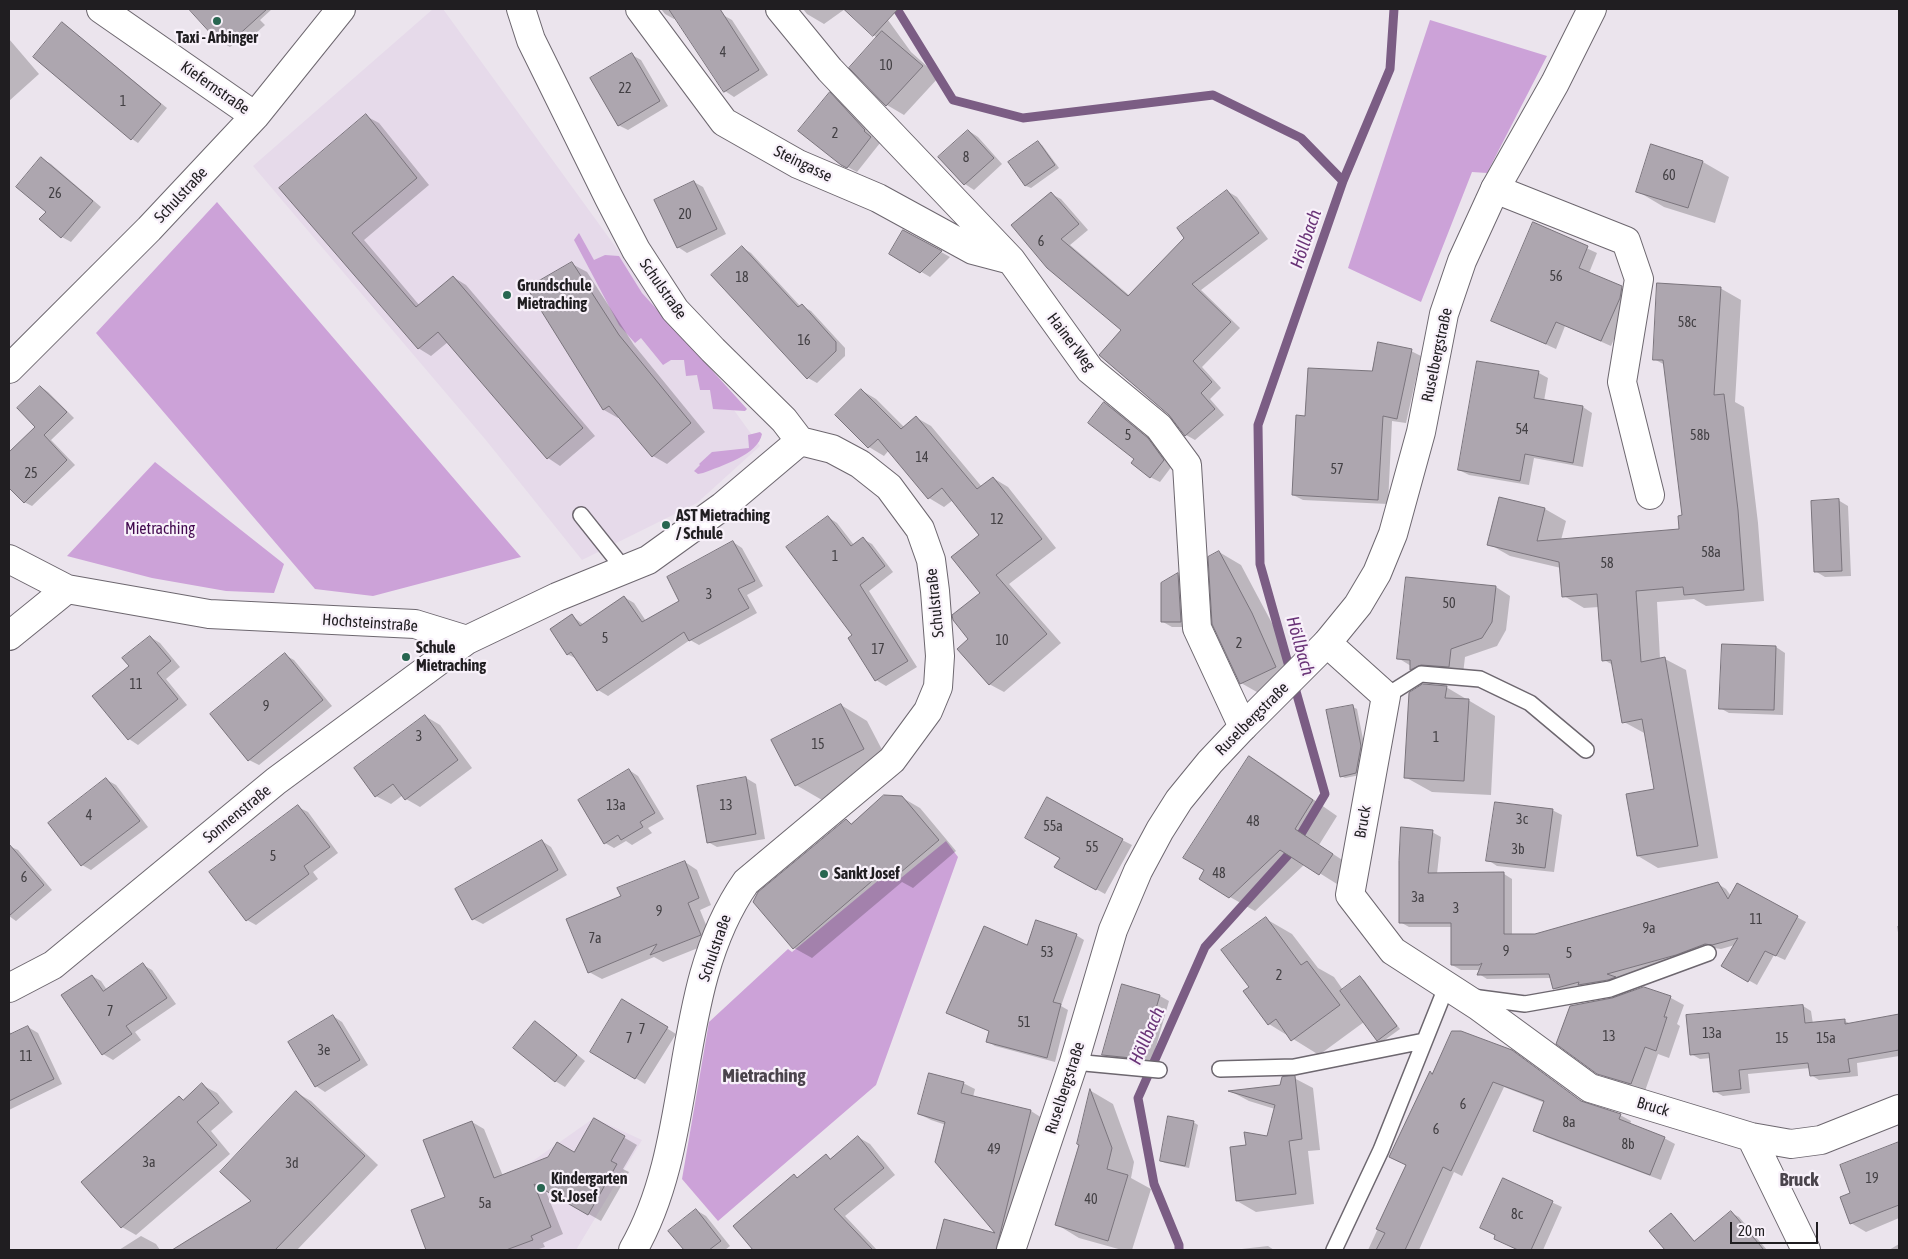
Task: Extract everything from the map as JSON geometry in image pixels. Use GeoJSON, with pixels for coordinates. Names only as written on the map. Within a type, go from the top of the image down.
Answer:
{"type":"FeatureCollection","features":[{"type":"Feature","properties":{"kind":"street","name":"Kiefernstraße"},"geometry":{"type":"LineString","coordinates":[[101,9],[254,116]]}},
{"type":"Feature","properties":{"kind":"street","name":"Schulstraße"},"geometry":{"type":"LineString","coordinates":[[9,369],[149,229],[254,116],[341,9]]}},
{"type":"Feature","properties":{"kind":"street","name":"Schulstraße"},"geometry":{"type":"LineString","coordinates":[[521,9],[531,40],[636,250],[675,310],[784,420],[800,441],[832,449],[860,464],[889,487],[920,529],[931,560],[935,591],[940,656],[938,687],[928,711],[892,760],[746,882],[733,900],[717,933],[691,1032],[669,1152],[654,1204],[633,1250]]}},
{"type":"Feature","properties":{"kind":"street","name":"Steingasse"},"geometry":{"type":"LineString","coordinates":[[640,9],[724,122],[798,164],[878,198],[974,250],[1011,260]]}},
{"type":"Feature","properties":{"kind":"street","name":"Hainer Weg"},"geometry":{"type":"LineString","coordinates":[[780,9],[830,70],[1011,260],[1090,370],[1159,427],[1187,465],[1196,628],[1243,726]]}},
{"type":"Feature","properties":{"kind":"street","name":"Ruselbergstraße"},"geometry":{"type":"LineString","coordinates":[[1011,1250],[1074,1062],[1113,930],[1138,871],[1179,800],[1243,726],[1327,643],[1358,605],[1377,573],[1393,534],[1421,432],[1444,314],[1462,261],[1495,189],[1555,83],[1592,9]]}},
{"type":"Feature","properties":{"kind":"street"},"geometry":{"type":"LineString","coordinates":[[1495,189],[1626,241],[1638,279],[1622,382],[1650,495]]}},
{"type":"Feature","properties":{"kind":"street"},"geometry":{"type":"LineString","coordinates":[[467,640],[557,597],[648,560],[724,506],[800,441]]}},
{"type":"Feature","properties":{"kind":"street","name":"Hochsteinstraße"},"geometry":{"type":"LineString","coordinates":[[9,559],[66,589],[209,614],[415,624],[467,640]]}},
{"type":"Feature","properties":{"kind":"street"},"geometry":{"type":"LineString","coordinates":[[9,636],[66,589]]}},
{"type":"Feature","properties":{"kind":"street","name":"Sonnenstraße"},"geometry":{"type":"LineString","coordinates":[[9,988],[53,964],[276,781],[467,640]]}},
{"type":"Feature","properties":{"kind":"street"},"geometry":{"type":"LineString","coordinates":[[1327,643],[1386,696]]}},
{"type":"Feature","properties":{"kind":"street","name":"Bruck"},"geometry":{"type":"LineString","coordinates":[[1386,696],[1350,895],[1393,950],[1455,991],[1590,1088],[1751,1137],[1791,1144],[1821,1140],[1899,1110]]}},
{"type":"Feature","properties":{"kind":"street"},"geometry":{"type":"LineString","coordinates":[[1751,1137],[1806,1250]]}},
{"type":"Feature","properties":{"kind":"lane"},"geometry":{"type":"LineString","coordinates":[[581,515],[624,569]]}},
{"type":"Feature","properties":{"kind":"lane"},"geometry":{"type":"LineString","coordinates":[[1386,696],[1421,674],[1480,679],[1530,703],[1586,750]]}},
{"type":"Feature","properties":{"kind":"lane","name":"Bruck"},"geometry":{"type":"LineString","coordinates":[[1455,991],[1525,1004],[1610,989],[1708,953]]}},
{"type":"Feature","properties":{"kind":"lane"},"geometry":{"type":"LineString","coordinates":[[1334,1250],[1381,1150],[1424,1041],[1455,991]]}},
{"type":"Feature","properties":{"kind":"lane"},"geometry":{"type":"LineString","coordinates":[[1220,1069],[1294,1067],[1424,1041]]}},
{"type":"Feature","properties":{"kind":"lane"},"geometry":{"type":"LineString","coordinates":[[1074,1062],[1159,1070]]}},
{"type":"Feature","properties":{"kind":"shaded area","name":"Grundschule Mietraching"},"geometry":{"type":"Polygon","coordinates":[[[433,9],[443,9],[760,446],[697,503],[582,560],[485,439],[253,166],[433,9]]]}},
{"type":"Feature","properties":{"kind":"shaded area","name":"Kindergarten St. Josef"},"geometry":{"type":"Polygon","coordinates":[[[594,1118],[642,1140],[576,1250],[426,1250],[411,1211],[527,1165],[594,1118]]]}},
{"type":"Feature","properties":{"kind":"green space"},"geometry":{"type":"Polygon","coordinates":[[[1430,20],[1547,56],[1487,173],[1472,172],[1421,302],[1348,268],[1430,20]]]}},
{"type":"Feature","properties":{"kind":"green space"},"geometry":{"type":"Polygon","coordinates":[[[217,202],[521,557],[373,596],[315,589],[96,333],[217,202]]]}},
{"type":"Feature","properties":{"kind":"green space"},"geometry":{"type":"Polygon","coordinates":[[[579,233],[594,260],[605,255],[619,256],[642,293],[747,409],[745,411],[713,409],[710,390],[700,390],[697,375],[686,376],[684,360],[671,360],[663,365],[641,338],[635,343],[619,325],[574,240],[579,233]]]}},
{"type":"Feature","properties":{"kind":"green space"},"geometry":{"type":"Polygon","coordinates":[[[760,432],[762,434],[754,448],[738,459],[703,473],[698,474],[694,471],[712,452],[749,448],[748,435],[760,432]]]}},
{"type":"Feature","properties":{"kind":"green space","name":"Mietraching"},"geometry":{"type":"Polygon","coordinates":[[[155,462],[284,564],[274,593],[226,591],[152,578],[67,556],[155,462]]]}},
{"type":"Feature","properties":{"kind":"green space"},"geometry":{"type":"Polygon","coordinates":[[[946,841],[958,857],[876,1085],[718,1221],[682,1179],[709,1022],[788,949],[792,952],[886,874],[896,882],[946,841]]]}},
{"type":"Feature","properties":{"kind":"building"},"geometry":{"type":"Polygon","coordinates":[[[189,9],[267,9],[234,39],[229,33],[219,42],[189,9]]]}},
{"type":"Feature","properties":{"kind":"building"},"geometry":{"type":"Polygon","coordinates":[[[669,9],[720,9],[759,70],[724,92],[669,9]]]}},
{"type":"Feature","properties":{"kind":"building"},"geometry":{"type":"Polygon","coordinates":[[[844,9],[898,9],[873,36],[844,9]]]}},
{"type":"Feature","properties":{"kind":"building"},"geometry":{"type":"Polygon","coordinates":[[[62,22],[161,104],[131,140],[33,57],[62,22]]]}},
{"type":"Feature","properties":{"kind":"building"},"geometry":{"type":"Polygon","coordinates":[[[882,31],[923,66],[886,106],[849,68],[882,31]]]}},
{"type":"Feature","properties":{"kind":"building"},"geometry":{"type":"Polygon","coordinates":[[[632,53],[660,101],[618,126],[590,78],[632,53]]]}},
{"type":"Feature","properties":{"kind":"building"},"geometry":{"type":"Polygon","coordinates":[[[830,92],[871,137],[847,168],[798,131],[830,92]]]}},
{"type":"Feature","properties":{"kind":"building"},"geometry":{"type":"Polygon","coordinates":[[[366,114],[417,178],[352,233],[416,307],[453,276],[583,428],[547,459],[438,332],[418,349],[279,188],[366,114]]]}},
{"type":"Feature","properties":{"kind":"building"},"geometry":{"type":"Polygon","coordinates":[[[968,130],[994,158],[964,185],[938,157],[968,130]]]}},
{"type":"Feature","properties":{"kind":"building"},"geometry":{"type":"Polygon","coordinates":[[[1038,141],[1055,165],[1025,186],[1008,162],[1038,141]]]}},
{"type":"Feature","properties":{"kind":"building"},"geometry":{"type":"Polygon","coordinates":[[[1651,144],[1703,161],[1688,208],[1636,192],[1651,144]]]}},
{"type":"Feature","properties":{"kind":"building"},"geometry":{"type":"Polygon","coordinates":[[[41,157],[93,201],[61,238],[39,219],[46,212],[16,187],[41,157]]]}},
{"type":"Feature","properties":{"kind":"building"},"geometry":{"type":"Polygon","coordinates":[[[694,181],[717,229],[677,248],[654,200],[694,181]]]}},
{"type":"Feature","properties":{"kind":"building"},"geometry":{"type":"Polygon","coordinates":[[[1227,190],[1259,233],[1192,284],[1231,322],[1193,361],[1212,382],[1201,393],[1215,409],[1185,436],[1169,415],[1099,355],[1121,330],[1047,268],[1011,225],[1051,192],[1079,224],[1061,239],[1128,296],[1184,238],[1177,228],[1227,190]]]}},
{"type":"Feature","properties":{"kind":"building"},"geometry":{"type":"Polygon","coordinates":[[[1533,222],[1588,246],[1579,268],[1622,286],[1620,298],[1601,341],[1556,322],[1546,344],[1491,321],[1533,222]]]}},
{"type":"Feature","properties":{"kind":"building"},"geometry":{"type":"Polygon","coordinates":[[[903,230],[942,251],[920,273],[889,254],[903,230]]]}},
{"type":"Feature","properties":{"kind":"building"},"geometry":{"type":"Polygon","coordinates":[[[742,246],[798,307],[802,304],[836,342],[836,351],[807,379],[711,275],[742,246]]]}},
{"type":"Feature","properties":{"kind":"building"},"geometry":{"type":"Polygon","coordinates":[[[572,262],[619,335],[691,423],[652,457],[609,406],[603,410],[527,288],[572,262]]]}},
{"type":"Feature","properties":{"kind":"building"},"geometry":{"type":"Polygon","coordinates":[[[1657,283],[1721,287],[1714,395],[1724,394],[1738,510],[1744,590],[1684,595],[1683,587],[1636,591],[1641,662],[1665,657],[1698,846],[1637,856],[1626,794],[1654,789],[1642,719],[1622,723],[1611,660],[1602,661],[1597,594],[1562,597],[1559,562],[1487,545],[1499,497],[1545,508],[1537,541],[1679,529],[1678,516],[1682,515],[1663,360],[1653,360],[1657,283]]]}},
{"type":"Feature","properties":{"kind":"building"},"geometry":{"type":"Polygon","coordinates":[[[1378,342],[1412,349],[1397,419],[1383,416],[1378,500],[1292,495],[1296,415],[1305,416],[1308,368],[1372,371],[1378,342]]]}},
{"type":"Feature","properties":{"kind":"building"},"geometry":{"type":"Polygon","coordinates":[[[1477,361],[1539,371],[1534,398],[1583,406],[1573,463],[1525,454],[1520,481],[1458,470],[1477,361]]]}},
{"type":"Feature","properties":{"kind":"building"},"geometry":{"type":"Polygon","coordinates":[[[40,386],[67,412],[44,435],[67,460],[24,503],[9,488],[9,452],[35,427],[17,408],[40,386]]]}},
{"type":"Feature","properties":{"kind":"building"},"geometry":{"type":"Polygon","coordinates":[[[861,389],[901,429],[916,416],[977,489],[993,477],[1042,539],[996,575],[1047,634],[989,685],[957,649],[968,639],[953,620],[952,615],[980,593],[951,557],[979,535],[942,488],[928,499],[878,439],[868,448],[835,415],[861,389]]]}},
{"type":"Feature","properties":{"kind":"building"},"geometry":{"type":"Polygon","coordinates":[[[1104,402],[1148,438],[1164,460],[1150,478],[1131,463],[1134,459],[1088,423],[1104,402]]]}},
{"type":"Feature","properties":{"kind":"building"},"geometry":{"type":"Polygon","coordinates":[[[1839,499],[1842,571],[1814,572],[1811,501],[1839,499]]]}},
{"type":"Feature","properties":{"kind":"building"},"geometry":{"type":"Polygon","coordinates":[[[828,516],[851,546],[863,537],[885,566],[860,585],[908,661],[875,681],[848,638],[852,635],[786,547],[828,516]]]}},
{"type":"Feature","properties":{"kind":"building"},"geometry":{"type":"Polygon","coordinates":[[[733,541],[755,581],[738,589],[749,608],[689,641],[684,632],[597,691],[571,652],[567,655],[550,629],[572,614],[580,626],[624,596],[642,622],[679,601],[667,577],[733,541]]]}},
{"type":"Feature","properties":{"kind":"building"},"geometry":{"type":"Polygon","coordinates":[[[1219,551],[1252,613],[1276,667],[1240,684],[1212,624],[1208,557],[1219,551]]]}},
{"type":"Feature","properties":{"kind":"building"},"geometry":{"type":"Polygon","coordinates":[[[1178,573],[1181,622],[1161,622],[1161,583],[1178,573]]]}},
{"type":"Feature","properties":{"kind":"building"},"geometry":{"type":"Polygon","coordinates":[[[1406,577],[1496,586],[1492,622],[1482,638],[1451,649],[1449,667],[1421,665],[1410,670],[1410,660],[1397,659],[1406,577]]]}},
{"type":"Feature","properties":{"kind":"building"},"geometry":{"type":"Polygon","coordinates":[[[150,636],[171,661],[157,673],[178,699],[128,740],[92,696],[129,666],[122,658],[150,636]]]}},
{"type":"Feature","properties":{"kind":"building"},"geometry":{"type":"Polygon","coordinates":[[[1722,644],[1776,646],[1774,710],[1719,709],[1722,644]]]}},
{"type":"Feature","properties":{"kind":"building"},"geometry":{"type":"Polygon","coordinates":[[[285,653],[323,700],[248,761],[210,714],[285,653]]]}},
{"type":"Feature","properties":{"kind":"building"},"geometry":{"type":"Polygon","coordinates":[[[1423,684],[1447,686],[1445,698],[1469,699],[1464,781],[1404,778],[1409,693],[1423,684]]]}},
{"type":"Feature","properties":{"kind":"building"},"geometry":{"type":"Polygon","coordinates":[[[841,704],[864,749],[795,786],[771,740],[841,704]]]}},
{"type":"Feature","properties":{"kind":"building"},"geometry":{"type":"Polygon","coordinates":[[[1353,705],[1361,746],[1356,773],[1340,777],[1326,710],[1353,705]]]}},
{"type":"Feature","properties":{"kind":"building"},"geometry":{"type":"Polygon","coordinates":[[[425,715],[458,760],[405,800],[393,784],[375,797],[354,768],[425,715]]]}},
{"type":"Feature","properties":{"kind":"building"},"geometry":{"type":"Polygon","coordinates":[[[1249,756],[1313,800],[1295,829],[1333,854],[1319,875],[1280,850],[1229,898],[1199,879],[1204,870],[1183,858],[1249,756]]]}},
{"type":"Feature","properties":{"kind":"building"},"geometry":{"type":"Polygon","coordinates":[[[629,769],[655,813],[640,822],[643,827],[621,840],[618,835],[604,844],[578,800],[629,769]]]}},
{"type":"Feature","properties":{"kind":"building"},"geometry":{"type":"Polygon","coordinates":[[[746,777],[756,834],[707,843],[697,786],[746,777]]]}},
{"type":"Feature","properties":{"kind":"building"},"geometry":{"type":"Polygon","coordinates":[[[106,778],[140,821],[81,866],[48,823],[106,778]]]}},
{"type":"Feature","properties":{"kind":"building","name":"Sankt Josef"},"geometry":{"type":"Polygon","coordinates":[[[884,795],[902,796],[939,840],[894,878],[886,869],[793,949],[753,902],[758,892],[846,819],[851,824],[884,795]]]}},
{"type":"Feature","properties":{"kind":"building"},"geometry":{"type":"Polygon","coordinates":[[[1047,797],[1123,839],[1096,890],[1054,867],[1060,858],[1025,838],[1047,797]]]}},
{"type":"Feature","properties":{"kind":"building"},"geometry":{"type":"Polygon","coordinates":[[[1495,802],[1553,809],[1545,868],[1486,861],[1495,802]]]}},
{"type":"Feature","properties":{"kind":"building"},"geometry":{"type":"Polygon","coordinates":[[[298,805],[330,847],[304,866],[309,874],[246,921],[209,872],[298,805]]]}},
{"type":"Feature","properties":{"kind":"building"},"geometry":{"type":"Polygon","coordinates":[[[1401,827],[1433,830],[1428,873],[1504,872],[1504,934],[1535,934],[1718,882],[1728,899],[1737,883],[1798,916],[1776,956],[1765,951],[1748,982],[1721,966],[1738,938],[1712,945],[1705,944],[1676,955],[1607,974],[1616,977],[1608,980],[1578,985],[1579,982],[1553,989],[1549,974],[1477,975],[1482,963],[1479,965],[1451,965],[1451,923],[1399,923],[1401,827]]]}},
{"type":"Feature","properties":{"kind":"building"},"geometry":{"type":"Polygon","coordinates":[[[542,840],[558,870],[472,920],[455,889],[542,840]]]}},
{"type":"Feature","properties":{"kind":"building"},"geometry":{"type":"Polygon","coordinates":[[[9,844],[44,885],[9,916],[9,844]]]}},
{"type":"Feature","properties":{"kind":"building"},"geometry":{"type":"Polygon","coordinates":[[[685,861],[699,898],[688,903],[701,935],[650,955],[657,944],[588,973],[566,919],[621,896],[617,888],[685,861]]]}},
{"type":"Feature","properties":{"kind":"building"},"geometry":{"type":"Polygon","coordinates":[[[1266,917],[1301,965],[1307,961],[1340,1005],[1291,1041],[1276,1019],[1268,1025],[1243,991],[1249,987],[1221,950],[1266,917]]]}},
{"type":"Feature","properties":{"kind":"building"},"geometry":{"type":"Polygon","coordinates":[[[1036,920],[1077,934],[1053,1002],[1061,1004],[1047,1058],[986,1042],[989,1031],[946,1013],[984,926],[1027,945],[1036,920]]]}},
{"type":"Feature","properties":{"kind":"building"},"geometry":{"type":"Polygon","coordinates":[[[143,963],[167,998],[126,1026],[132,1034],[102,1055],[61,995],[92,975],[103,991],[143,963]]]}},
{"type":"Feature","properties":{"kind":"building"},"geometry":{"type":"Polygon","coordinates":[[[1360,976],[1397,1026],[1377,1041],[1340,991],[1360,976]]]}},
{"type":"Feature","properties":{"kind":"building"},"geometry":{"type":"Polygon","coordinates":[[[1122,984],[1160,995],[1141,1059],[1102,1055],[1122,984]]]}},
{"type":"Feature","properties":{"kind":"building"},"geometry":{"type":"Polygon","coordinates":[[[1644,987],[1671,996],[1664,1017],[1667,1017],[1656,1051],[1645,1047],[1631,1084],[1597,1074],[1556,1044],[1570,1006],[1612,998],[1644,987]]]}},
{"type":"Feature","properties":{"kind":"building"},"geometry":{"type":"Polygon","coordinates":[[[622,999],[668,1027],[635,1079],[590,1052],[622,999]]]}},
{"type":"Feature","properties":{"kind":"building"},"geometry":{"type":"Polygon","coordinates":[[[1803,1005],[1805,1023],[1845,1019],[1845,1024],[1899,1014],[1899,1050],[1848,1059],[1850,1072],[1810,1076],[1808,1063],[1739,1070],[1741,1089],[1713,1092],[1709,1053],[1690,1055],[1686,1015],[1803,1005]]]}},
{"type":"Feature","properties":{"kind":"building"},"geometry":{"type":"Polygon","coordinates":[[[333,1015],[360,1060],[315,1087],[288,1042],[333,1015]]]}},
{"type":"Feature","properties":{"kind":"building"},"geometry":{"type":"Polygon","coordinates":[[[535,1021],[577,1055],[555,1082],[513,1048],[535,1021]]]}},
{"type":"Feature","properties":{"kind":"building"},"geometry":{"type":"Polygon","coordinates":[[[28,1026],[54,1079],[9,1101],[9,1035],[28,1026]]]}},
{"type":"Feature","properties":{"kind":"building"},"geometry":{"type":"Polygon","coordinates":[[[1452,1031],[1461,1031],[1512,1050],[1581,1101],[1621,1114],[1619,1119],[1665,1137],[1650,1175],[1533,1131],[1544,1101],[1493,1082],[1451,1171],[1443,1167],[1405,1250],[1376,1250],[1385,1233],[1376,1229],[1406,1165],[1389,1157],[1430,1071],[1432,1074],[1452,1031]]]}},
{"type":"Feature","properties":{"kind":"building"},"geometry":{"type":"Polygon","coordinates":[[[929,1073],[964,1082],[961,1093],[1031,1110],[996,1250],[936,1250],[944,1219],[995,1233],[935,1162],[945,1122],[918,1114],[929,1073]]]}},
{"type":"Feature","properties":{"kind":"building"},"geometry":{"type":"Polygon","coordinates":[[[1295,1076],[1302,1139],[1289,1141],[1296,1194],[1236,1201],[1230,1147],[1246,1145],[1244,1132],[1267,1136],[1275,1105],[1228,1091],[1280,1085],[1282,1077],[1295,1076]]]}},
{"type":"Feature","properties":{"kind":"building"},"geometry":{"type":"Polygon","coordinates":[[[202,1083],[219,1103],[197,1122],[217,1145],[121,1228],[81,1182],[179,1096],[183,1100],[202,1083]]]}},
{"type":"Feature","properties":{"kind":"building"},"geometry":{"type":"Polygon","coordinates":[[[1090,1089],[1112,1148],[1107,1169],[1128,1175],[1108,1241],[1055,1225],[1079,1145],[1077,1144],[1090,1089]]]}},
{"type":"Feature","properties":{"kind":"building"},"geometry":{"type":"Polygon","coordinates":[[[296,1091],[365,1156],[275,1250],[172,1250],[251,1201],[220,1172],[296,1091]]]}},
{"type":"Feature","properties":{"kind":"building"},"geometry":{"type":"Polygon","coordinates":[[[1168,1116],[1194,1121],[1185,1166],[1160,1161],[1168,1116]]]}},
{"type":"Feature","properties":{"kind":"building","name":"Kindergarten St. Josef"},"geometry":{"type":"Polygon","coordinates":[[[594,1118],[625,1136],[611,1161],[617,1164],[588,1215],[534,1184],[551,1227],[531,1236],[533,1240],[506,1250],[426,1250],[411,1210],[445,1197],[423,1140],[472,1121],[494,1178],[548,1157],[557,1142],[574,1152],[594,1118]]]}},
{"type":"Feature","properties":{"kind":"building"},"geometry":{"type":"Polygon","coordinates":[[[858,1136],[884,1168],[834,1209],[873,1250],[753,1250],[733,1226],[794,1174],[797,1178],[826,1154],[830,1159],[858,1136]]]}},
{"type":"Feature","properties":{"kind":"building"},"geometry":{"type":"Polygon","coordinates":[[[1899,1142],[1899,1205],[1850,1224],[1840,1197],[1850,1193],[1840,1165],[1899,1142]]]}},
{"type":"Feature","properties":{"kind":"building"},"geometry":{"type":"Polygon","coordinates":[[[1503,1178],[1553,1201],[1531,1250],[1518,1250],[1494,1239],[1495,1235],[1480,1228],[1503,1178]]]}},
{"type":"Feature","properties":{"kind":"building"},"geometry":{"type":"Polygon","coordinates":[[[696,1209],[721,1241],[709,1250],[684,1250],[668,1231],[696,1209]]]}},
{"type":"Feature","properties":{"kind":"building"},"geometry":{"type":"Polygon","coordinates":[[[1731,1211],[1764,1250],[1665,1250],[1649,1231],[1671,1213],[1694,1241],[1731,1211]]]}},
{"type":"Feature","properties":{"kind":"waterway"},"geometry":{"type":"LineString","coordinates":[[897,9],[953,100],[1023,118],[1213,95],[1301,138],[1343,181]]}},
{"type":"Feature","properties":{"kind":"waterway","name":"Höllbach"},"geometry":{"type":"LineString","coordinates":[[1179,1250],[1179,1245],[1154,1184],[1138,1098],[1205,947],[1289,854],[1325,794],[1260,564],[1258,425],[1343,181],[1390,69],[1394,9]]}},
{"type":"Feature","properties":{"kind":"place","name":"Taxi - Arbinger"},"geometry":{"type":"Point","coordinates":[217,21]}},
{"type":"Feature","properties":{"kind":"place","name":"Grundschule Mietraching"},"geometry":{"type":"Point","coordinates":[507,295]}},
{"type":"Feature","properties":{"kind":"place","name":"AST Mietraching / Schule"},"geometry":{"type":"Point","coordinates":[666,525]}},
{"type":"Feature","properties":{"kind":"place","name":"Schule Mietraching"},"geometry":{"type":"Point","coordinates":[406,657]}},
{"type":"Feature","properties":{"kind":"place","name":"Sankt Josef"},"geometry":{"type":"Point","coordinates":[824,874]}},
{"type":"Feature","properties":{"kind":"place","name":"Kindergarten St. Josef"},"geometry":{"type":"Point","coordinates":[541,1188]}},
{"type":"Feature","properties":{"kind":"district","name":"Mietraching"},"geometry":{"type":"Point","coordinates":[764,1076]}},
{"type":"Feature","properties":{"kind":"district","name":"Bruck"},"geometry":{"type":"Point","coordinates":[1799,1180]}}]}
